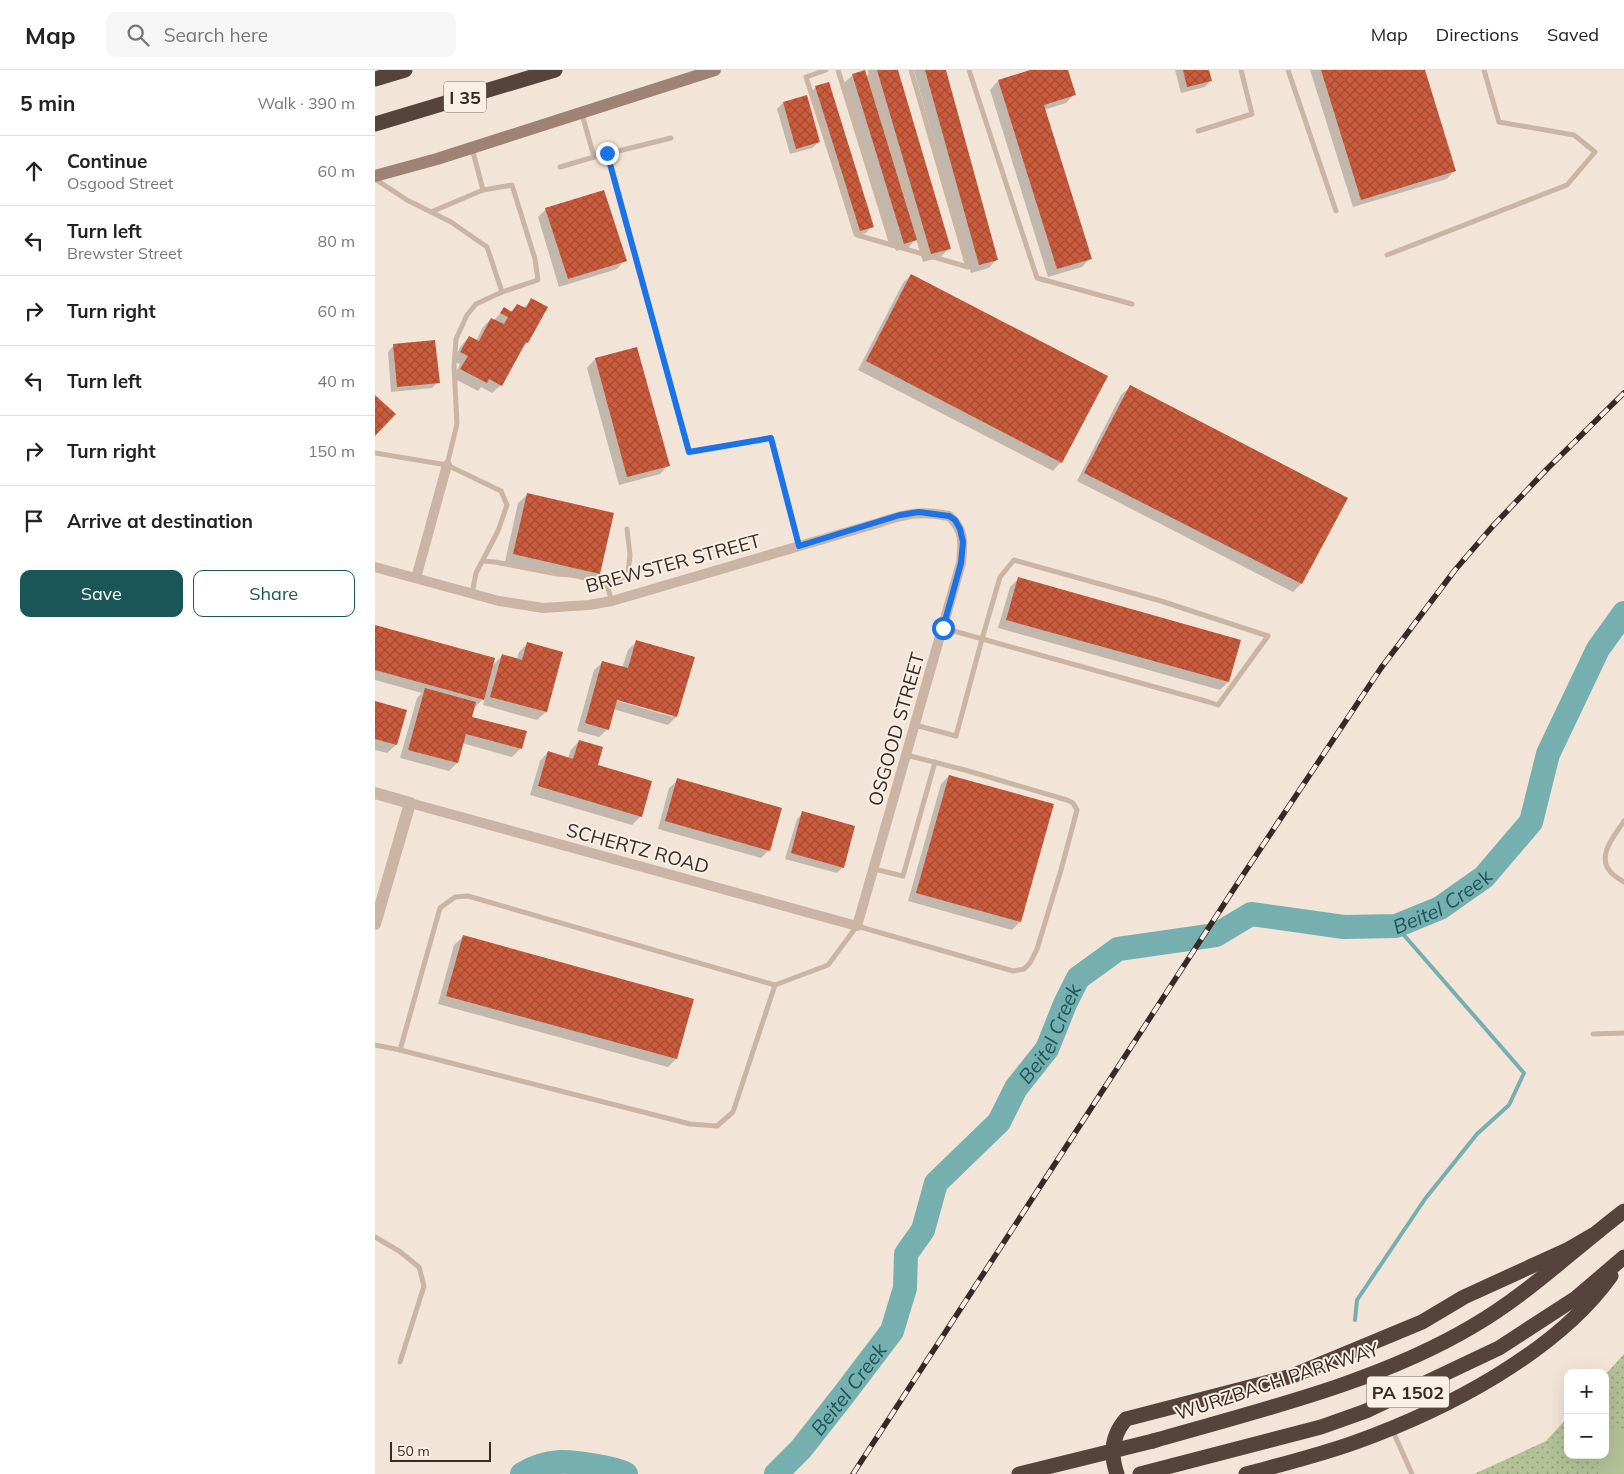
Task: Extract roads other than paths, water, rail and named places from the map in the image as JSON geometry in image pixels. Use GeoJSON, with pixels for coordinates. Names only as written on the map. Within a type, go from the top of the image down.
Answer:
{"type":"FeatureCollection","features":[{"type":"Feature","properties":{"kind":"highway"},"geometry":{"type":"LineString","coordinates":[[375,79],[405,70]]}},
{"type":"Feature","properties":{"kind":"highway","name":"I 35"},"geometry":{"type":"LineString","coordinates":[[375,124],[555,70]]}},
{"type":"Feature","properties":{"kind":"highway","name":"WURZBACH PARKWAY"},"geometry":{"type":"LineString","coordinates":[[1019,1474],[1153,1441],[1294,1401],[1397,1364],[1473,1326],[1527,1290],[1624,1211]]}},
{"type":"Feature","properties":{"kind":"highway"},"geometry":{"type":"LineString","coordinates":[[1117,1474],[1113,1464],[1115,1436],[1119,1427],[1126,1419],[1292,1376],[1423,1322],[1464,1297],[1569,1249],[1593,1235]]}},
{"type":"Feature","properties":{"kind":"highway"},"geometry":{"type":"LineString","coordinates":[[1246,1474],[1355,1443],[1469,1392],[1508,1369],[1580,1313],[1600,1291],[1624,1257]]}},
{"type":"Feature","properties":{"kind":"highway","name":"PA 1502"},"geometry":{"type":"LineString","coordinates":[[1140,1474],[1321,1427],[1366,1411],[1499,1348],[1576,1298],[1624,1257]]}},
{"type":"Feature","properties":{"kind":"main road"},"geometry":{"type":"LineString","coordinates":[[375,178],[715,70]]}},
{"type":"Feature","properties":{"kind":"street"},"geometry":{"type":"LineString","coordinates":[[416,578],[447,465]]}},
{"type":"Feature","properties":{"kind":"street","name":"BREWSTER STREET"},"geometry":{"type":"LineString","coordinates":[[375,567],[499,601],[543,608],[572,607],[612,601],[900,515],[919,512],[949,516]]}},
{"type":"Feature","properties":{"kind":"street","name":"OSGOOD STREET"},"geometry":{"type":"LineString","coordinates":[[857,926],[961,563],[963,542],[960,529],[955,520],[949,516]]}},
{"type":"Feature","properties":{"kind":"street"},"geometry":{"type":"LineString","coordinates":[[375,793],[410,803],[375,924]]}},
{"type":"Feature","properties":{"kind":"street","name":"SCHERTZ ROAD"},"geometry":{"type":"LineString","coordinates":[[410,803],[857,926]]}},
{"type":"Feature","properties":{"kind":"lane"},"geometry":{"type":"LineString","coordinates":[[826,70],[806,77],[857,236],[969,267],[911,70]]}},
{"type":"Feature","properties":{"kind":"lane"},"geometry":{"type":"LineString","coordinates":[[838,70],[892,245]]}},
{"type":"Feature","properties":{"kind":"lane"},"geometry":{"type":"LineString","coordinates":[[870,70],[925,255]]}},
{"type":"Feature","properties":{"kind":"lane"},"geometry":{"type":"LineString","coordinates":[[969,70],[1037,278],[1132,304]]}},
{"type":"Feature","properties":{"kind":"lane"},"geometry":{"type":"LineString","coordinates":[[1198,132],[1252,114],[1241,70]]}},
{"type":"Feature","properties":{"kind":"lane"},"geometry":{"type":"LineString","coordinates":[[1288,70],[1336,211]]}},
{"type":"Feature","properties":{"kind":"lane"},"geometry":{"type":"LineString","coordinates":[[1387,256],[1567,185],[1595,152],[1574,135],[1499,122],[1484,70]]}},
{"type":"Feature","properties":{"kind":"lane"},"geometry":{"type":"LineString","coordinates":[[581,113],[594,158]]}},
{"type":"Feature","properties":{"kind":"lane"},"geometry":{"type":"LineString","coordinates":[[560,167],[607,153],[671,138]]}},
{"type":"Feature","properties":{"kind":"lane"},"geometry":{"type":"LineString","coordinates":[[471,148],[483,190]]}},
{"type":"Feature","properties":{"kind":"lane"},"geometry":{"type":"LineString","coordinates":[[607,153],[689,452],[771,438],[799,546]]}},
{"type":"Feature","properties":{"kind":"lane"},"geometry":{"type":"LineString","coordinates":[[375,178],[407,200],[451,222],[487,247],[502,292]]}},
{"type":"Feature","properties":{"kind":"lane"},"geometry":{"type":"LineString","coordinates":[[431,212],[483,190],[512,185],[535,259],[538,280],[502,292],[476,304],[467,315],[456,339],[453,366],[457,424],[447,465]]}},
{"type":"Feature","properties":{"kind":"lane"},"geometry":{"type":"LineString","coordinates":[[375,454],[447,465],[501,490],[507,505],[498,531],[476,573],[473,594]]}},
{"type":"Feature","properties":{"kind":"lane"},"geometry":{"type":"LineString","coordinates":[[483,561],[557,574],[583,576],[606,583],[621,579],[628,572],[630,555],[627,529]]}},
{"type":"Feature","properties":{"kind":"lane"},"geometry":{"type":"LineString","coordinates":[[915,725],[956,736],[982,639],[1001,577],[1014,560],[1161,601],[1267,636],[1218,705],[982,639],[943,628]]}},
{"type":"Feature","properties":{"kind":"lane"},"geometry":{"type":"LineString","coordinates":[[606,583],[612,601]]}},
{"type":"Feature","properties":{"kind":"lane"},"geometry":{"type":"LineString","coordinates":[[400,1050],[440,908],[455,897],[467,896],[775,985],[828,965],[857,926],[1013,971],[1024,969],[1030,963],[1037,950],[1077,810],[1073,804],[974,772],[906,755]]}},
{"type":"Feature","properties":{"kind":"lane"},"geometry":{"type":"LineString","coordinates":[[874,869],[903,876],[935,762]]}},
{"type":"Feature","properties":{"kind":"lane"},"geometry":{"type":"LineString","coordinates":[[1624,821],[1607,848],[1604,857],[1608,869],[1624,882]]}},
{"type":"Feature","properties":{"kind":"lane"},"geometry":{"type":"LineString","coordinates":[[375,1045],[690,1124],[717,1126],[733,1112],[775,985]]}},
{"type":"Feature","properties":{"kind":"lane"},"geometry":{"type":"LineString","coordinates":[[1593,1034],[1624,1032]]}},
{"type":"Feature","properties":{"kind":"lane"},"geometry":{"type":"LineString","coordinates":[[375,1237],[399,1251],[419,1267],[424,1286],[399,1362]]}},
{"type":"Feature","properties":{"kind":"lane"},"geometry":{"type":"LineString","coordinates":[[1392,1428],[1412,1474]]}},
{"type":"Feature","properties":{"kind":"waterway","name":"Beitel Creek"},"geometry":{"type":"LineString","coordinates":[[776,1474],[801,1449],[892,1331],[905,1288],[906,1254],[923,1230],[936,1183],[999,1122],[1016,1088],[1047,1049],[1065,1004],[1078,978],[1118,949],[1216,935],[1251,914],[1344,927],[1396,926],[1440,908],[1484,877],[1531,822],[1548,754],[1598,649],[1624,613]]}},
{"type":"Feature","properties":{"kind":"waterway"},"geometry":{"type":"LineString","coordinates":[[1355,1320],[1357,1300],[1425,1199],[1477,1134],[1509,1105],[1524,1073],[1396,926]]}},
{"type":"Feature","properties":{"kind":"waterway","name":"Beitel Creek"},"geometry":{"type":"LineString","coordinates":[[522,1474],[545,1464],[566,1462],[604,1467],[626,1474]]}},
{"type":"Feature","properties":{"kind":"railway"},"geometry":{"type":"LineString","coordinates":[[853,1474],[1243,875],[1381,668],[1455,570],[1492,527],[1547,469],[1624,393]]}}]}
